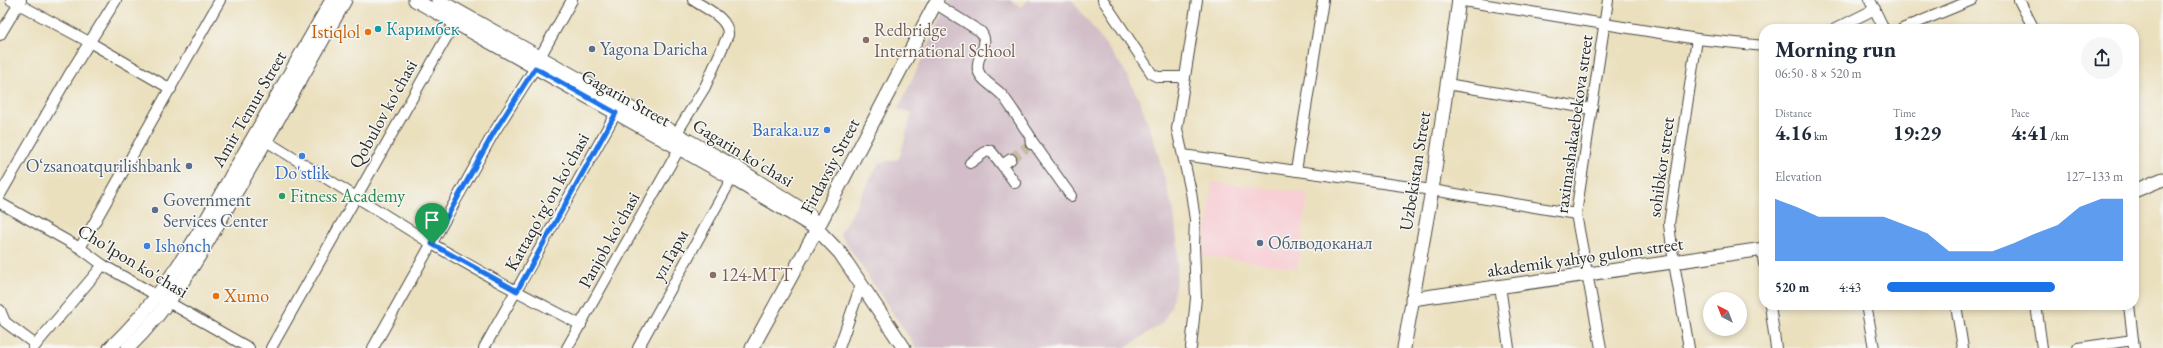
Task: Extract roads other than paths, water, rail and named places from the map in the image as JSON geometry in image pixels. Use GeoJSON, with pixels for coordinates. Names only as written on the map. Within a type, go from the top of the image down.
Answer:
{"type":"FeatureCollection","features":[{"type":"Feature","properties":{"kind":"main road","name":"Amir Temur Street"},"geometry":{"type":"LineString","coordinates":[[128,348],[143,333],[163,299],[188,252],[332,0]]}},
{"type":"Feature","properties":{"kind":"main road","name":"Amir Temur Street"},"geometry":{"type":"LineString","coordinates":[[110,348],[163,299],[198,259],[346,0]]}},
{"type":"Feature","properties":{"kind":"main road","name":"Gagarin Street"},"geometry":{"type":"LineString","coordinates":[[415,0],[537,63]]}},
{"type":"Feature","properties":{"kind":"main road","name":"Gagarin Street"},"geometry":{"type":"LineString","coordinates":[[438,0],[616,113],[732,178],[818,229]]}},
{"type":"Feature","properties":{"kind":"main road","name":"Uzbekistan Street"},"geometry":{"type":"LineString","coordinates":[[1404,348],[1432,190],[1458,0]]}},
{"type":"Feature","properties":{"kind":"main road","name":"Firdavsiy Street"},"geometry":{"type":"LineString","coordinates":[[752,348],[818,229],[937,2]]}},
{"type":"Feature","properties":{"kind":"main road","name":"Gagarin ko'chasi"},"geometry":{"type":"LineString","coordinates":[[537,63],[676,134],[737,168],[810,214],[818,229]]}},
{"type":"Feature","properties":{"kind":"main road"},"geometry":{"type":"LineString","coordinates":[[2139,190],[2163,179]]}},
{"type":"Feature","properties":{"kind":"main road"},"geometry":{"type":"LineString","coordinates":[[818,229],[840,253],[904,348]]}},
{"type":"Feature","properties":{"kind":"main road","name":"akademik yahyo gulom street"},"geometry":{"type":"LineString","coordinates":[[1412,299],[1759,251]]}},
{"type":"Feature","properties":{"kind":"street"},"geometry":{"type":"LineString","coordinates":[[0,195],[69,75],[116,0]]}},
{"type":"Feature","properties":{"kind":"street"},"geometry":{"type":"LineString","coordinates":[[80,248],[220,0]]}},
{"type":"Feature","properties":{"kind":"street"},"geometry":{"type":"LineString","coordinates":[[373,348],[493,134],[537,63],[572,0]]}},
{"type":"Feature","properties":{"kind":"street"},"geometry":{"type":"LineString","coordinates":[[676,134],[702,92],[728,36],[729,30],[723,21],[693,0]]}},
{"type":"Feature","properties":{"kind":"street"},"geometry":{"type":"LineString","coordinates":[[1103,0],[1152,74],[1158,77],[1185,77]]}},
{"type":"Feature","properties":{"kind":"street"},"geometry":{"type":"LineString","coordinates":[[1191,348],[1196,298],[1194,245],[1195,220],[1191,192],[1177,129],[1198,0]]}},
{"type":"Feature","properties":{"kind":"street"},"geometry":{"type":"LineString","coordinates":[[1296,171],[1323,0]]}},
{"type":"Feature","properties":{"kind":"street"},"geometry":{"type":"LineString","coordinates":[[1458,0],[1605,22],[1697,39],[1759,45]]}},
{"type":"Feature","properties":{"kind":"street","name":"raximashakaebekova street"},"geometry":{"type":"LineString","coordinates":[[1601,348],[1576,214],[1608,0]]}},
{"type":"Feature","properties":{"kind":"street"},"geometry":{"type":"LineString","coordinates":[[1914,24],[1972,0]]}},
{"type":"Feature","properties":{"kind":"street"},"geometry":{"type":"LineString","coordinates":[[2019,0],[2031,24]]}},
{"type":"Feature","properties":{"kind":"street"},"geometry":{"type":"LineString","coordinates":[[0,35],[16,1],[170,88]]}},
{"type":"Feature","properties":{"kind":"street"},"geometry":{"type":"LineString","coordinates":[[937,2],[981,32],[986,38],[986,44],[978,61],[978,70],[981,76],[1002,94],[1032,142],[1071,196]]}},
{"type":"Feature","properties":{"kind":"street"},"geometry":{"type":"LineString","coordinates":[[1843,24],[1873,5],[1882,24]]}},
{"type":"Feature","properties":{"kind":"street","name":"Qobulov ko'chasi"},"geometry":{"type":"LineString","coordinates":[[272,348],[455,22]]}},
{"type":"Feature","properties":{"kind":"street","name":"sohibkor street"},"geometry":{"type":"LineString","coordinates":[[1689,348],[1674,263],[1669,224],[1697,39]]}},
{"type":"Feature","properties":{"kind":"street"},"geometry":{"type":"LineString","coordinates":[[1447,84],[1592,109]]}},
{"type":"Feature","properties":{"kind":"street","name":"Kattaqo'rg'on ko'chasi"},"geometry":{"type":"LineString","coordinates":[[484,348],[616,113]]}},
{"type":"Feature","properties":{"kind":"street"},"geometry":{"type":"LineString","coordinates":[[266,141],[432,244],[581,325]]}},
{"type":"Feature","properties":{"kind":"street","name":"Panjob ko'chasi"},"geometry":{"type":"LineString","coordinates":[[568,348],[679,149]]}},
{"type":"Feature","properties":{"kind":"street"},"geometry":{"type":"LineString","coordinates":[[970,163],[988,150],[992,151],[1015,183]]}},
{"type":"Feature","properties":{"kind":"street"},"geometry":{"type":"LineString","coordinates":[[1183,154],[1432,190],[1576,214]]}},
{"type":"Feature","properties":{"kind":"street"},"geometry":{"type":"LineString","coordinates":[[1002,165],[1011,159]]}},
{"type":"Feature","properties":{"kind":"street","name":"ул.Гарм"},"geometry":{"type":"LineString","coordinates":[[638,348],[732,178]]}},
{"type":"Feature","properties":{"kind":"street","name":"Cho'lpon ko'chasi"},"geometry":{"type":"LineString","coordinates":[[0,203],[80,248],[103,265],[249,348]]}},
{"type":"Feature","properties":{"kind":"street"},"geometry":{"type":"LineString","coordinates":[[0,310],[5,322],[34,346],[103,265]]}},
{"type":"Feature","properties":{"kind":"street"},"geometry":{"type":"LineString","coordinates":[[839,348],[861,285]]}},
{"type":"Feature","properties":{"kind":"street"},"geometry":{"type":"LineString","coordinates":[[1500,286],[1509,348]]}},
{"type":"Feature","properties":{"kind":"street"},"geometry":{"type":"LineString","coordinates":[[1771,310],[1776,348]]}},
{"type":"Feature","properties":{"kind":"street"},"geometry":{"type":"LineString","coordinates":[[1867,310],[1874,348]]}},
{"type":"Feature","properties":{"kind":"street"},"geometry":{"type":"LineString","coordinates":[[1957,310],[1963,348]]}},
{"type":"Feature","properties":{"kind":"street"},"geometry":{"type":"LineString","coordinates":[[2037,310],[2042,348]]}},
{"type":"Feature","properties":{"kind":"street"},"geometry":{"type":"LineString","coordinates":[[2078,348],[2134,344],[2130,310]]}},
{"type":"Feature","properties":{"kind":"tunnel"},"geometry":{"type":"LineString","coordinates":[[1011,159],[1031,144]]}},
{"type":"Feature","properties":{"kind":"place","name":"Каримбек"},"geometry":{"type":"Point","coordinates":[378,29]}},
{"type":"Feature","properties":{"kind":"place","name":"Istiqlol"},"geometry":{"type":"Point","coordinates":[368,32]}},
{"type":"Feature","properties":{"kind":"place","name":"Redbridge International School"},"geometry":{"type":"Point","coordinates":[866,40]}},
{"type":"Feature","properties":{"kind":"place","name":"Yagona Daricha"},"geometry":{"type":"Point","coordinates":[592,49]}},
{"type":"Feature","properties":{"kind":"place","name":"Baraka.uz"},"geometry":{"type":"Point","coordinates":[827,130]}},
{"type":"Feature","properties":{"kind":"place","name":"Do'stlik"},"geometry":{"type":"Point","coordinates":[302,156]}},
{"type":"Feature","properties":{"kind":"place","name":"Oʻzsanoatqurilishbank"},"geometry":{"type":"Point","coordinates":[189,166]}},
{"type":"Feature","properties":{"kind":"place","name":"Fitness Academy"},"geometry":{"type":"Point","coordinates":[282,196]}},
{"type":"Feature","properties":{"kind":"place","name":"Government Services Center"},"geometry":{"type":"Point","coordinates":[155,210]}},
{"type":"Feature","properties":{"kind":"place","name":"Облводоканал"},"geometry":{"type":"Point","coordinates":[1260,243]}},
{"type":"Feature","properties":{"kind":"place","name":"Ishonch"},"geometry":{"type":"Point","coordinates":[147,246]}},
{"type":"Feature","properties":{"kind":"place","name":"124-MTT"},"geometry":{"type":"Point","coordinates":[713,275]}},
{"type":"Feature","properties":{"kind":"place","name":"Xumo"},"geometry":{"type":"Point","coordinates":[216,296]}}]}
